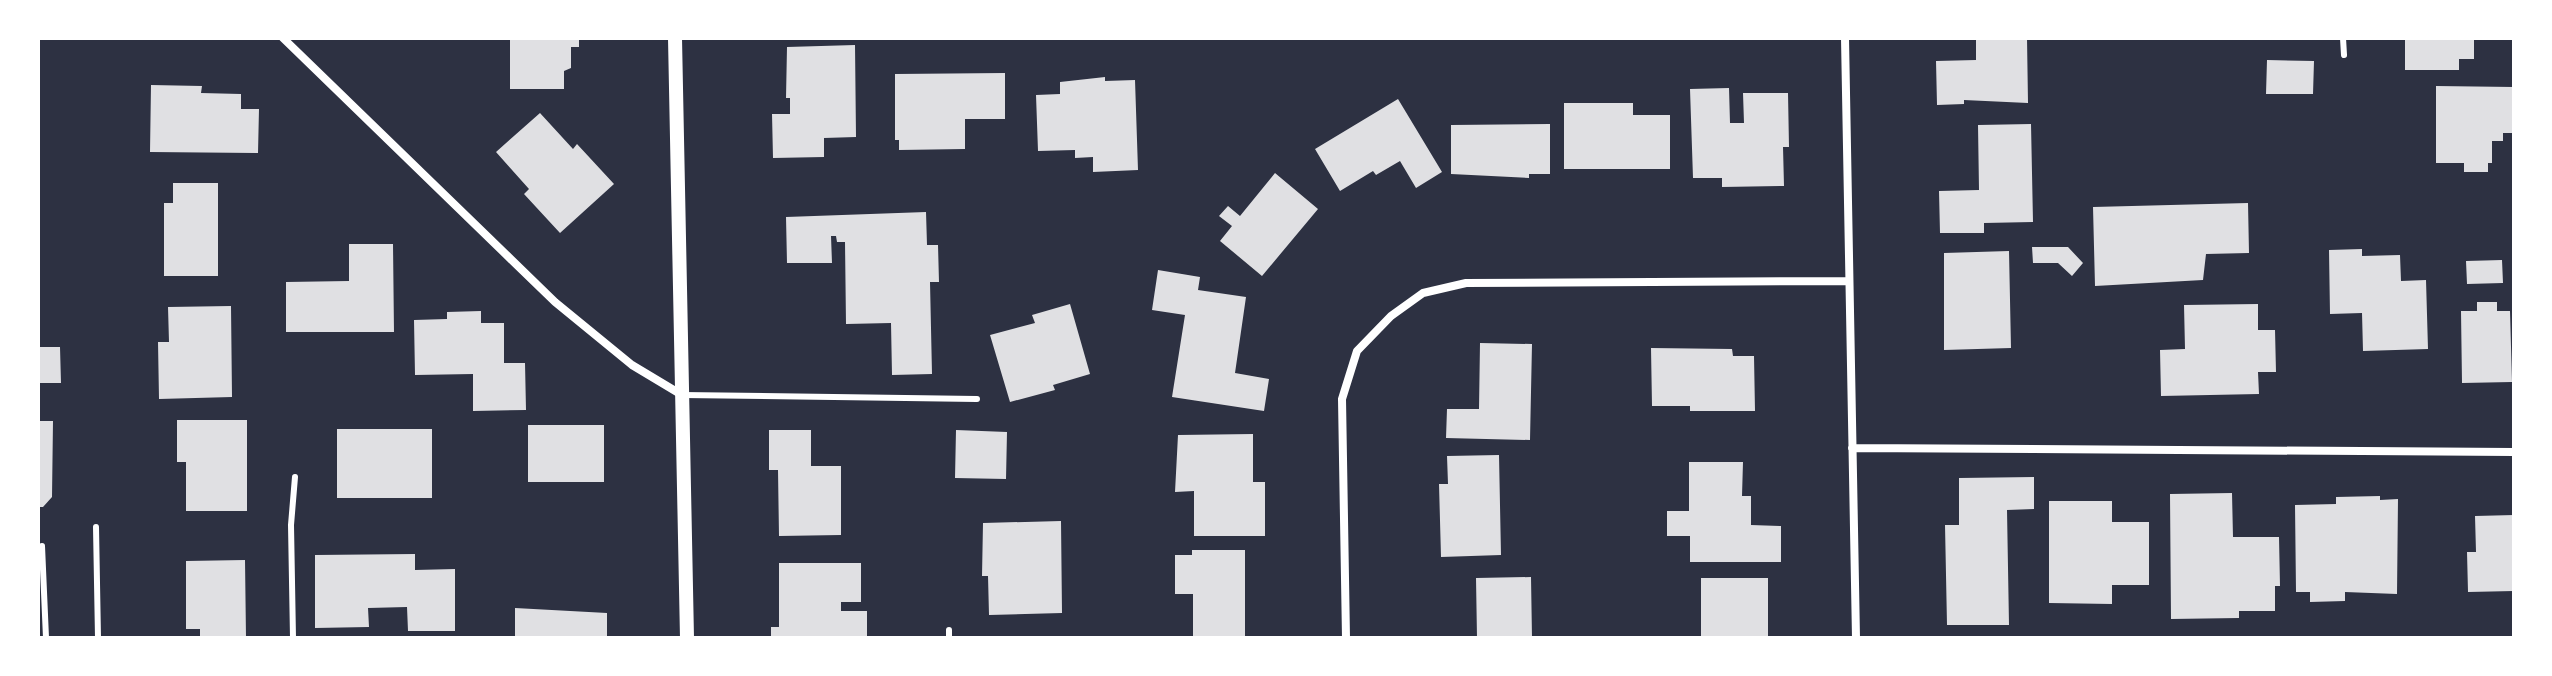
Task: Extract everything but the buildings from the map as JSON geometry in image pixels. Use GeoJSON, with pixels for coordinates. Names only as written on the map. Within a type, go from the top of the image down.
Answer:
{"type":"FeatureCollection","features":[{"type":"Feature","properties":{"kind":"street"},"geometry":{"type":"LineString","coordinates":[[283,38],[555,302],[632,365],[682,395]]}},
{"type":"Feature","properties":{"kind":"street"},"geometry":{"type":"LineString","coordinates":[[675,38],[687,638]]}},
{"type":"Feature","properties":{"kind":"street"},"geometry":{"type":"LineString","coordinates":[[1845,38],[1856,638]]}},
{"type":"Feature","properties":{"kind":"street"},"geometry":{"type":"LineString","coordinates":[[1346,638],[1342,399],[1357,351],[1391,316],[1423,293],[1466,283],[1849,281]]}},
{"type":"Feature","properties":{"kind":"street"},"geometry":{"type":"LineString","coordinates":[[1852,448],[2514,452]]}},
{"type":"Feature","properties":{"kind":"lane"},"geometry":{"type":"LineString","coordinates":[[2343,38],[2344,55]]}},
{"type":"Feature","properties":{"kind":"lane"},"geometry":{"type":"LineString","coordinates":[[682,395],[977,399]]}},
{"type":"Feature","properties":{"kind":"lane"},"geometry":{"type":"LineString","coordinates":[[293,638],[291,525],[295,477]]}},
{"type":"Feature","properties":{"kind":"lane"},"geometry":{"type":"LineString","coordinates":[[96,527],[98,638]]}},
{"type":"Feature","properties":{"kind":"lane"},"geometry":{"type":"LineString","coordinates":[[42,546],[46,638]]}}]}
